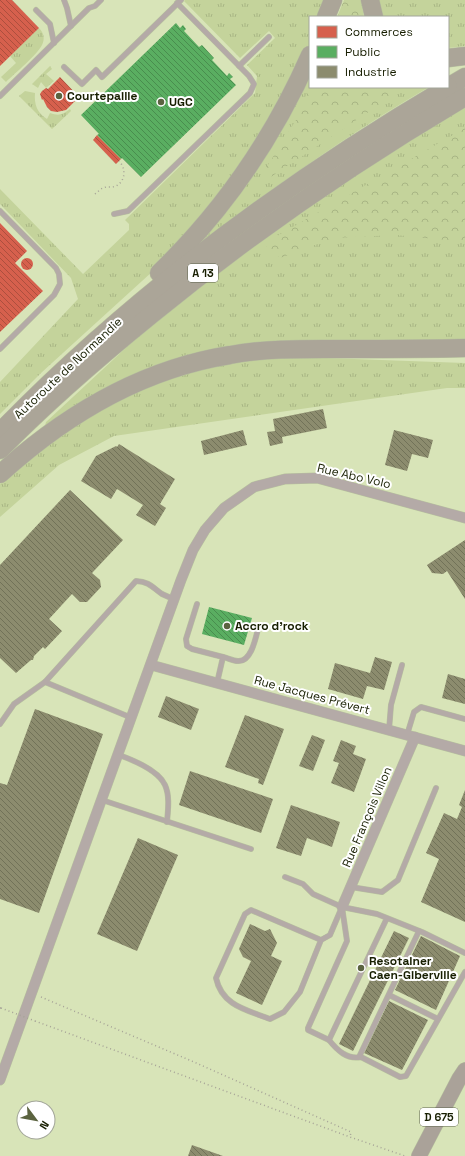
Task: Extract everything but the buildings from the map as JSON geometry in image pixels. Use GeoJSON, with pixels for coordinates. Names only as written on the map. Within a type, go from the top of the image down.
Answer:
{"type":"FeatureCollection","features":[{"type":"Feature","properties":{"kind":"highway"},"geometry":{"type":"LineString","coordinates":[[326,16],[333,0]]}},
{"type":"Feature","properties":{"kind":"highway"},"geometry":{"type":"LineString","coordinates":[[370,0],[374,16]]}},
{"type":"Feature","properties":{"kind":"highway"},"geometry":{"type":"LineString","coordinates":[[449,58],[465,56]]}},
{"type":"Feature","properties":{"kind":"highway"},"geometry":{"type":"LineString","coordinates":[[137,305],[146,286],[211,218],[246,169],[285,108],[309,57]]}},
{"type":"Feature","properties":{"kind":"highway","name":"A 13"},"geometry":{"type":"LineString","coordinates":[[449,86],[465,77]]}},
{"type":"Feature","properties":{"kind":"highway","name":"A 13"},"geometry":{"type":"LineString","coordinates":[[137,305],[171,276],[272,200],[373,132],[446,88]]}},
{"type":"Feature","properties":{"kind":"highway","name":"A 13"},"geometry":{"type":"LineString","coordinates":[[0,450],[64,388],[201,274],[361,161],[465,97]]}},
{"type":"Feature","properties":{"kind":"highway","name":"Autoroute de Normandie"},"geometry":{"type":"LineString","coordinates":[[0,432],[64,369],[137,305]]}},
{"type":"Feature","properties":{"kind":"highway"},"geometry":{"type":"LineString","coordinates":[[0,474],[38,442],[76,415],[129,386],[180,366],[229,355],[280,350],[465,348]]}},
{"type":"Feature","properties":{"kind":"highway"},"geometry":{"type":"LineString","coordinates":[[431,349],[465,356]]}},
{"type":"Feature","properties":{"kind":"main road","name":"D 675"},"geometry":{"type":"LineString","coordinates":[[419,1156],[462,1074],[465,1062]]}},
{"type":"Feature","properties":{"kind":"street","name":"Rue Abo Volo"},"geometry":{"type":"LineString","coordinates":[[0,1080],[193,550],[205,530],[224,508],[254,487],[285,479],[317,478],[465,518]]}},
{"type":"Feature","properties":{"kind":"street","name":"Rue Jacques Prévert"},"geometry":{"type":"LineString","coordinates":[[152,665],[465,751]]}},
{"type":"Feature","properties":{"kind":"street","name":"Rue François Villon"},"geometry":{"type":"LineString","coordinates":[[342,907],[411,736]]}},
{"type":"Feature","properties":{"kind":"lane"},"geometry":{"type":"LineString","coordinates":[[64,0],[71,26]]}},
{"type":"Feature","properties":{"kind":"lane"},"geometry":{"type":"LineString","coordinates":[[0,95],[89,8],[95,6],[101,0]]}},
{"type":"Feature","properties":{"kind":"lane"},"geometry":{"type":"LineString","coordinates":[[64,67],[82,84],[96,70],[102,77],[179,2],[249,76],[254,84],[250,93],[128,211],[114,214]]}},
{"type":"Feature","properties":{"kind":"lane"},"geometry":{"type":"LineString","coordinates":[[36,10],[50,24],[54,43]]}},
{"type":"Feature","properties":{"kind":"lane"},"geometry":{"type":"LineString","coordinates":[[239,66],[269,37]]}},
{"type":"Feature","properties":{"kind":"lane"},"geometry":{"type":"LineString","coordinates":[[0,211],[56,268],[60,274],[60,284],[54,295],[0,349]]}},
{"type":"Feature","properties":{"kind":"lane"},"geometry":{"type":"LineString","coordinates":[[0,724],[14,704],[45,682],[136,581],[144,581],[163,594],[175,599]]}},
{"type":"Feature","properties":{"kind":"lane"},"geometry":{"type":"LineString","coordinates":[[197,604],[186,639],[187,646],[192,650],[239,661],[245,659],[251,653],[259,625]]}},
{"type":"Feature","properties":{"kind":"lane"},"geometry":{"type":"LineString","coordinates":[[217,683],[223,657]]}},
{"type":"Feature","properties":{"kind":"lane"},"geometry":{"type":"LineString","coordinates":[[388,730],[391,705],[402,665]]}},
{"type":"Feature","properties":{"kind":"lane"},"geometry":{"type":"LineString","coordinates":[[45,682],[132,718]]}},
{"type":"Feature","properties":{"kind":"lane"},"geometry":{"type":"LineString","coordinates":[[411,736],[414,712],[421,707],[465,719]]}},
{"type":"Feature","properties":{"kind":"lane"},"geometry":{"type":"LineString","coordinates":[[119,755],[136,761],[156,774],[165,784],[168,807],[167,822]]}},
{"type":"Feature","properties":{"kind":"lane"},"geometry":{"type":"LineString","coordinates":[[351,887],[382,892],[398,880],[436,788]]}},
{"type":"Feature","properties":{"kind":"lane"},"geometry":{"type":"LineString","coordinates":[[102,800],[251,849]]}},
{"type":"Feature","properties":{"kind":"lane"},"geometry":{"type":"LineString","coordinates":[[285,877],[303,884],[313,894],[342,907],[377,914],[420,931],[465,954]]}},
{"type":"Feature","properties":{"kind":"lane"},"geometry":{"type":"LineString","coordinates":[[321,940],[251,910],[245,914],[216,978],[218,989],[233,1005],[270,1019],[284,1012],[300,992],[321,940],[330,935],[342,907]]}},
{"type":"Feature","properties":{"kind":"lane"},"geometry":{"type":"LineString","coordinates":[[342,907],[347,941],[346,946],[308,1030],[329,1040],[336,1050],[353,1059],[361,1057],[400,1077],[406,1076],[465,972]]}},
{"type":"Feature","properties":{"kind":"lane"},"geometry":{"type":"LineString","coordinates":[[329,1040],[387,918]]}},
{"type":"Feature","properties":{"kind":"lane"},"geometry":{"type":"LineString","coordinates":[[361,1057],[360,1055],[420,931]]}},
{"type":"Feature","properties":{"kind":"lane"},"geometry":{"type":"LineString","coordinates":[[389,995],[438,1019]]}},
{"type":"Feature","properties":{"kind":"path"},"geometry":{"type":"LineString","coordinates":[[95,194],[101,189],[114,187],[121,181],[124,172],[122,164],[119,161]]}},
{"type":"Feature","properties":{"kind":"path"},"geometry":{"type":"LineString","coordinates":[[32,993],[194,1062],[351,1132],[350,1137]]}},
{"type":"Feature","properties":{"kind":"path"},"geometry":{"type":"LineString","coordinates":[[0,1008],[405,1156]]}},
{"type":"Feature","properties":{"kind":"green space"},"geometry":{"type":"Polygon","coordinates":[[[327,0],[321,16],[309,16],[309,46],[302,63],[241,168],[164,261],[41,373],[0,414],[0,382],[78,299],[71,278],[0,204],[0,189],[83,274],[129,230],[129,224],[125,220],[255,93],[257,76],[247,65],[275,38],[269,31],[240,58],[184,1],[327,0]]]}},
{"type":"Feature","properties":{"kind":"green space"},"geometry":{"type":"Polygon","coordinates":[[[344,0],[361,0],[364,16],[337,16],[344,0]]]}},
{"type":"Feature","properties":{"kind":"green space"},"geometry":{"type":"Polygon","coordinates":[[[377,0],[465,0],[465,46],[449,48],[449,16],[383,16],[377,0]]]}},
{"type":"Feature","properties":{"kind":"green space"},"geometry":{"type":"Polygon","coordinates":[[[39,28],[44,36],[44,41],[40,49],[6,82],[1,77],[16,63],[10,56],[39,28]]]}},
{"type":"Feature","properties":{"kind":"green space"},"geometry":{"type":"Polygon","coordinates":[[[50,66],[52,69],[46,74],[54,81],[46,88],[41,82],[38,88],[32,84],[50,66]]]}},
{"type":"Feature","properties":{"kind":"green space"},"geometry":{"type":"Polygon","coordinates":[[[309,73],[309,88],[427,88],[340,143],[254,203],[198,245],[309,73]]]}},
{"type":"Feature","properties":{"kind":"green space"},"geometry":{"type":"Polygon","coordinates":[[[309,88],[404,88],[253,189],[296,120],[309,88]]]}},
{"type":"Feature","properties":{"kind":"green space"},"geometry":{"type":"Polygon","coordinates":[[[25,91],[35,93],[37,108],[47,119],[50,113],[58,115],[63,114],[70,109],[71,111],[52,129],[19,96],[25,91]]]}},
{"type":"Feature","properties":{"kind":"green space"},"geometry":{"type":"Polygon","coordinates":[[[465,105],[465,342],[238,349],[44,430],[46,422],[157,319],[295,214],[465,105]]]}},
{"type":"Feature","properties":{"kind":"green space"},"geometry":{"type":"Polygon","coordinates":[[[465,128],[465,242],[396,235],[334,238],[280,258],[263,244],[465,128]]]}},
{"type":"Feature","properties":{"kind":"green space"},"geometry":{"type":"Polygon","coordinates":[[[298,357],[465,363],[465,388],[447,388],[114,436],[59,465],[0,517],[0,484],[44,446],[111,403],[156,383],[233,361],[298,357]]]}},
{"type":"Feature","properties":{"kind":"place","name":"Courtepaille"},"geometry":{"type":"Point","coordinates":[59,96]}},
{"type":"Feature","properties":{"kind":"place","name":"UGC"},"geometry":{"type":"Point","coordinates":[161,102]}},
{"type":"Feature","properties":{"kind":"place","name":"Accro d'rock"},"geometry":{"type":"Point","coordinates":[227,626]}},
{"type":"Feature","properties":{"kind":"place","name":"Resotainer Caen-Giberville"},"geometry":{"type":"Point","coordinates":[361,968]}}]}
